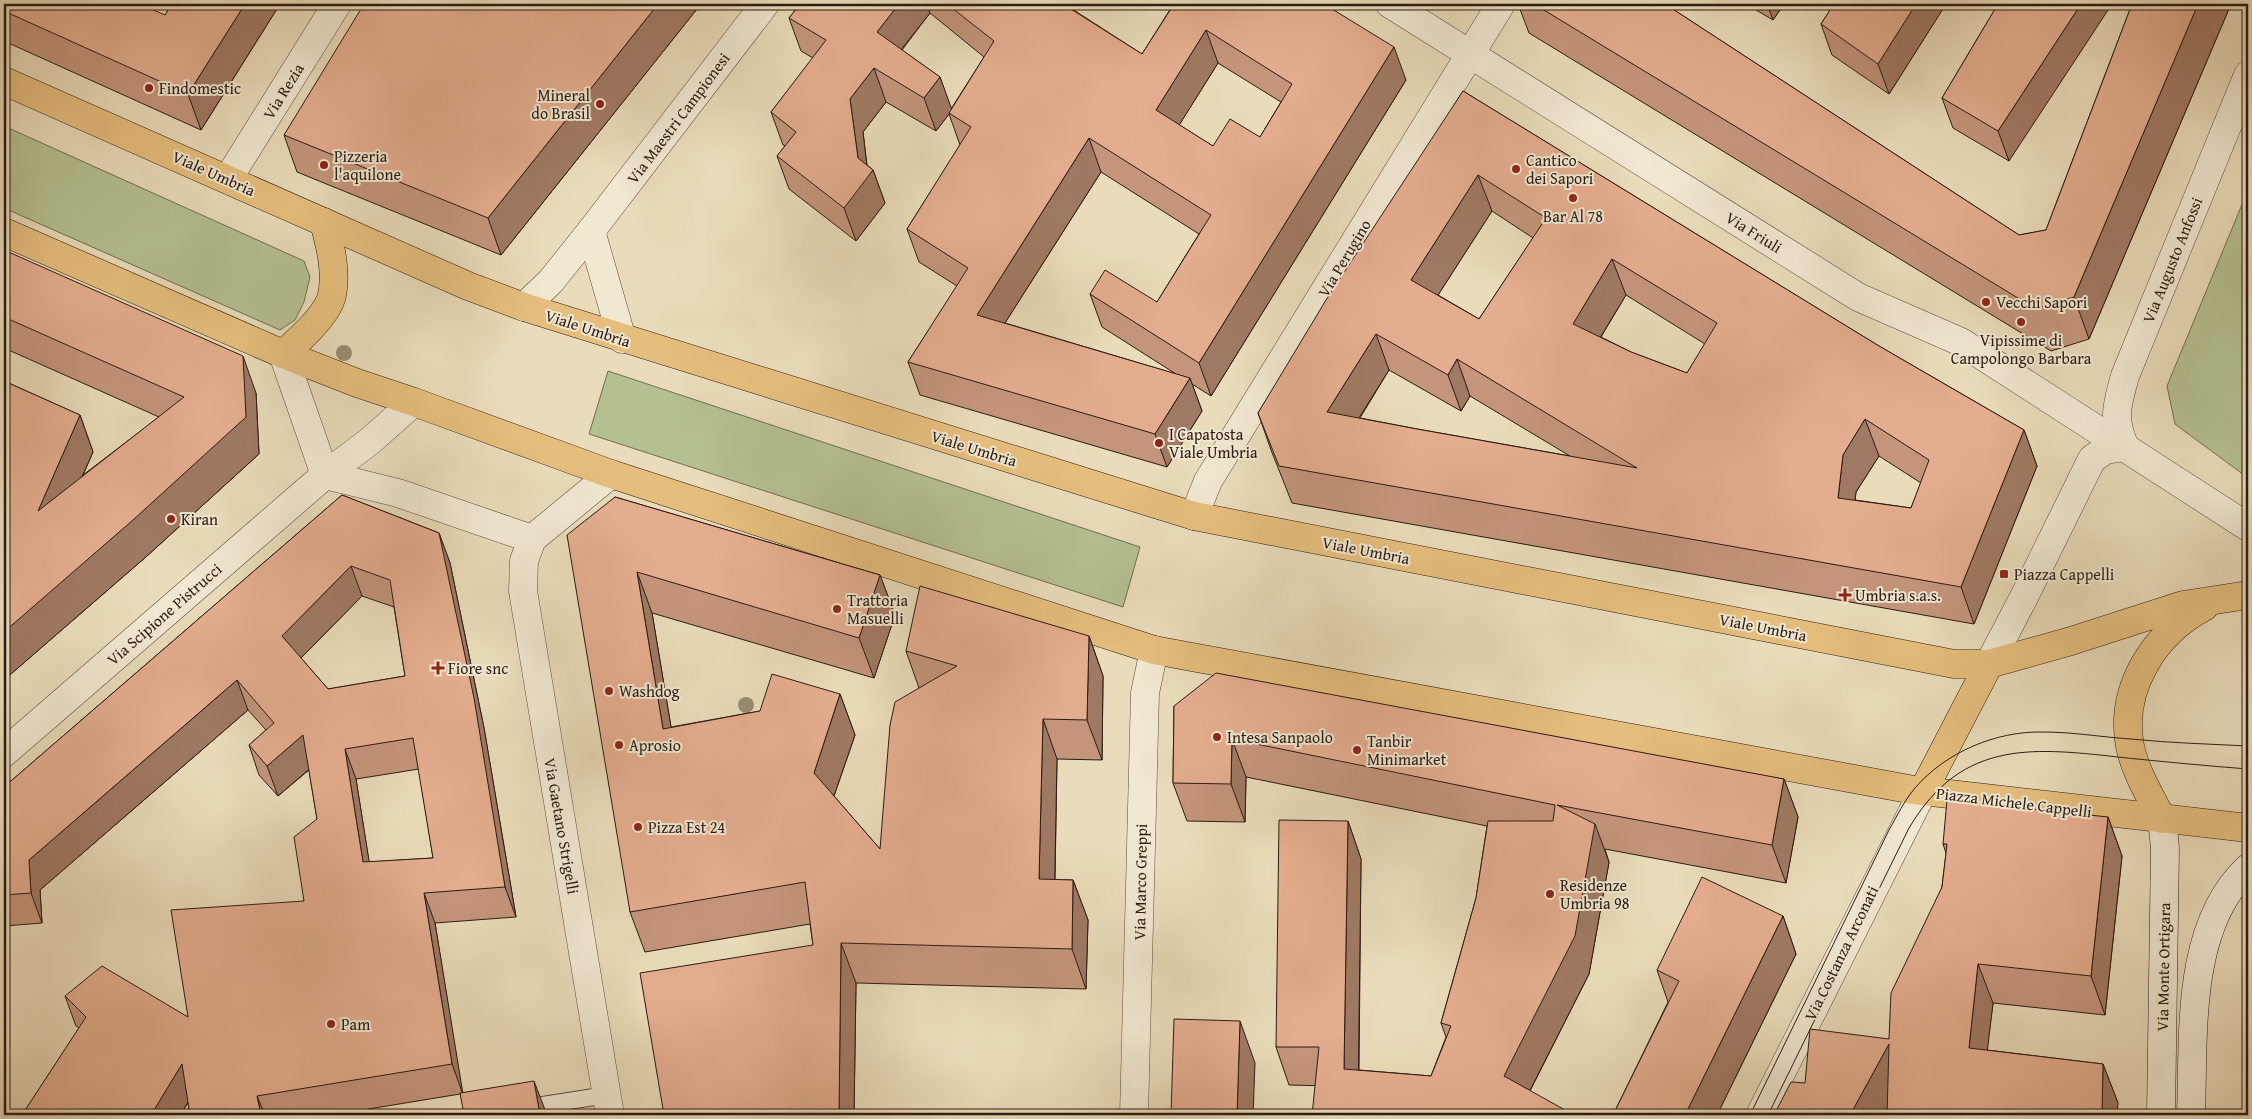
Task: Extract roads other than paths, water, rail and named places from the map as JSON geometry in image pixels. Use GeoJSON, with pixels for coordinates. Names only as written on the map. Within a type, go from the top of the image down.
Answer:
{"type":"FeatureCollection","features":[{"type":"Feature","properties":{"kind":"main road","name":"Viale Umbria"},"geometry":{"type":"LineString","coordinates":[[4,81],[468,286],[524,307],[1194,516],[1954,664],[1989,664]]}},
{"type":"Feature","properties":{"kind":"main road"},"geometry":{"type":"LineString","coordinates":[[283,354],[311,329],[332,296],[333,256],[324,222]]}},
{"type":"Feature","properties":{"kind":"main road"},"geometry":{"type":"LineString","coordinates":[[4,232],[283,354],[357,384],[414,402],[611,474],[1154,650],[1923,791]]}},
{"type":"Feature","properties":{"kind":"main road"},"geometry":{"type":"LineString","coordinates":[[1989,664],[2071,642],[2183,605],[2245,595]]}},
{"type":"Feature","properties":{"kind":"main road"},"geometry":{"type":"LineString","coordinates":[[2162,819],[2133,758],[2130,746],[2129,713],[2138,675],[2157,643],[2184,617],[2212,603],[2245,595]]}},
{"type":"Feature","properties":{"kind":"main road","name":"Piazza Michele Cappelli"},"geometry":{"type":"LineString","coordinates":[[1989,664],[1923,791],[2248,828]]}},
{"type":"Feature","properties":{"kind":"street","name":"Via Rezia"},"geometry":{"type":"LineString","coordinates":[[228,179],[337,4]]}},
{"type":"Feature","properties":{"kind":"street","name":"Via Maestri Campionesi"},"geometry":{"type":"LineString","coordinates":[[524,307],[551,281],[591,232],[766,4]]}},
{"type":"Feature","properties":{"kind":"street","name":"Via Friuli"},"geometry":{"type":"LineString","coordinates":[[1390,4],[1858,297],[1961,342],[2125,447]]}},
{"type":"Feature","properties":{"kind":"street","name":"Via Perugino"},"geometry":{"type":"LineString","coordinates":[[1194,516],[1208,481],[1501,4]]}},
{"type":"Feature","properties":{"kind":"street","name":"Via Augusto Anfossi"},"geometry":{"type":"LineString","coordinates":[[2125,447],[2119,433],[2116,410],[2125,376],[2248,75]]}},
{"type":"Feature","properties":{"kind":"street"},"geometry":{"type":"LineString","coordinates":[[591,232],[622,339]]}},
{"type":"Feature","properties":{"kind":"street"},"geometry":{"type":"LineString","coordinates":[[283,354],[325,475]]}},
{"type":"Feature","properties":{"kind":"street"},"geometry":{"type":"LineString","coordinates":[[325,475],[370,441],[414,402]]}},
{"type":"Feature","properties":{"kind":"street"},"geometry":{"type":"LineString","coordinates":[[2125,447],[2248,527]]}},
{"type":"Feature","properties":{"kind":"street","name":"Piazza Michele Cappelli"},"geometry":{"type":"LineString","coordinates":[[1989,664],[2092,458],[2105,450],[2125,447]]}},
{"type":"Feature","properties":{"kind":"street"},"geometry":{"type":"LineString","coordinates":[[325,475],[398,493],[532,539],[611,474]]}},
{"type":"Feature","properties":{"kind":"street","name":"Via Scipione Pistrucci"},"geometry":{"type":"LineString","coordinates":[[4,753],[325,475]]}},
{"type":"Feature","properties":{"kind":"street","name":"Via Gaetano Strigelli"},"geometry":{"type":"LineString","coordinates":[[532,539],[524,561],[523,591],[608,1105]]}},
{"type":"Feature","properties":{"kind":"street","name":"Via Marco Greppi"},"geometry":{"type":"LineString","coordinates":[[1134,1115],[1145,693],[1154,650]]}},
{"type":"Feature","properties":{"kind":"street","name":"Via Costanza Arconati"},"geometry":{"type":"LineString","coordinates":[[1760,1115],[1923,791]]}},
{"type":"Feature","properties":{"kind":"street","name":"Via Monte Ortigara"},"geometry":{"type":"LineString","coordinates":[[2161,1115],[2165,848],[2162,819]]}},
{"type":"Feature","properties":{"kind":"street","name":"Via Monte Ortigara"},"geometry":{"type":"LineString","coordinates":[[2191,1115],[2196,986],[2201,959],[2218,910],[2230,889],[2248,868]]}},
{"type":"Feature","properties":{"kind":"lane"},"geometry":{"type":"LineString","coordinates":[[479,1115],[608,1105]]}},
{"type":"Feature","properties":{"kind":"tram line"},"geometry":{"type":"LineString","coordinates":[[1750,1115],[1889,830],[1911,793],[1927,775],[1941,764],[1973,746],[2008,735],[2025,733],[2065,733],[2160,742],[2248,746]]}},
{"type":"Feature","properties":{"kind":"tram line"},"geometry":{"type":"LineString","coordinates":[[1768,1115],[1909,828],[1930,798],[1953,777],[1978,763],[2004,755],[2032,752],[2094,754],[2248,769]]}},
{"type":"Feature","properties":{"kind":"place","name":"Findomestic"},"geometry":{"type":"Point","coordinates":[149,88]}},
{"type":"Feature","properties":{"kind":"place","name":"Mineral do Brasil"},"geometry":{"type":"Point","coordinates":[600,104]}},
{"type":"Feature","properties":{"kind":"place","name":"Pizzeria l'aquilone"},"geometry":{"type":"Point","coordinates":[324,165]}},
{"type":"Feature","properties":{"kind":"place","name":"Cantico dei Sapori"},"geometry":{"type":"Point","coordinates":[1516,169]}},
{"type":"Feature","properties":{"kind":"place","name":"Bar Al 78"},"geometry":{"type":"Point","coordinates":[1573,198]}},
{"type":"Feature","properties":{"kind":"place","name":"Vecchi Sapori"},"geometry":{"type":"Point","coordinates":[1986,302]}},
{"type":"Feature","properties":{"kind":"place","name":"Vipissime di Campolongo Barbara"},"geometry":{"type":"Point","coordinates":[2021,322]}},
{"type":"Feature","properties":{"kind":"place","name":"I Capatosta Viale Umbria"},"geometry":{"type":"Point","coordinates":[1159,443]}},
{"type":"Feature","properties":{"kind":"place","name":"Kiran"},"geometry":{"type":"Point","coordinates":[171,519]}},
{"type":"Feature","properties":{"kind":"place","name":"Piazza Cappelli"},"geometry":{"type":"Point","coordinates":[2004,574]}},
{"type":"Feature","properties":{"kind":"place","name":"Umbria s.a.s."},"geometry":{"type":"Point","coordinates":[1845,595]}},
{"type":"Feature","properties":{"kind":"place","name":"Trattoria Masuelli"},"geometry":{"type":"Point","coordinates":[837,609]}},
{"type":"Feature","properties":{"kind":"place","name":"Fiore snc"},"geometry":{"type":"Point","coordinates":[438,668]}},
{"type":"Feature","properties":{"kind":"place","name":"Washdog"},"geometry":{"type":"Point","coordinates":[609,691]}},
{"type":"Feature","properties":{"kind":"place","name":"Intesa Sanpaolo"},"geometry":{"type":"Point","coordinates":[1217,737]}},
{"type":"Feature","properties":{"kind":"place","name":"Aprosio"},"geometry":{"type":"Point","coordinates":[619,745]}},
{"type":"Feature","properties":{"kind":"place","name":"Tanbir Minimarket"},"geometry":{"type":"Point","coordinates":[1357,750]}},
{"type":"Feature","properties":{"kind":"place","name":"Pizza Est 24"},"geometry":{"type":"Point","coordinates":[638,827]}},
{"type":"Feature","properties":{"kind":"place","name":"Residenze Umbria 98"},"geometry":{"type":"Point","coordinates":[1550,894]}},
{"type":"Feature","properties":{"kind":"place","name":"Pam"},"geometry":{"type":"Point","coordinates":[331,1024]}}]}
